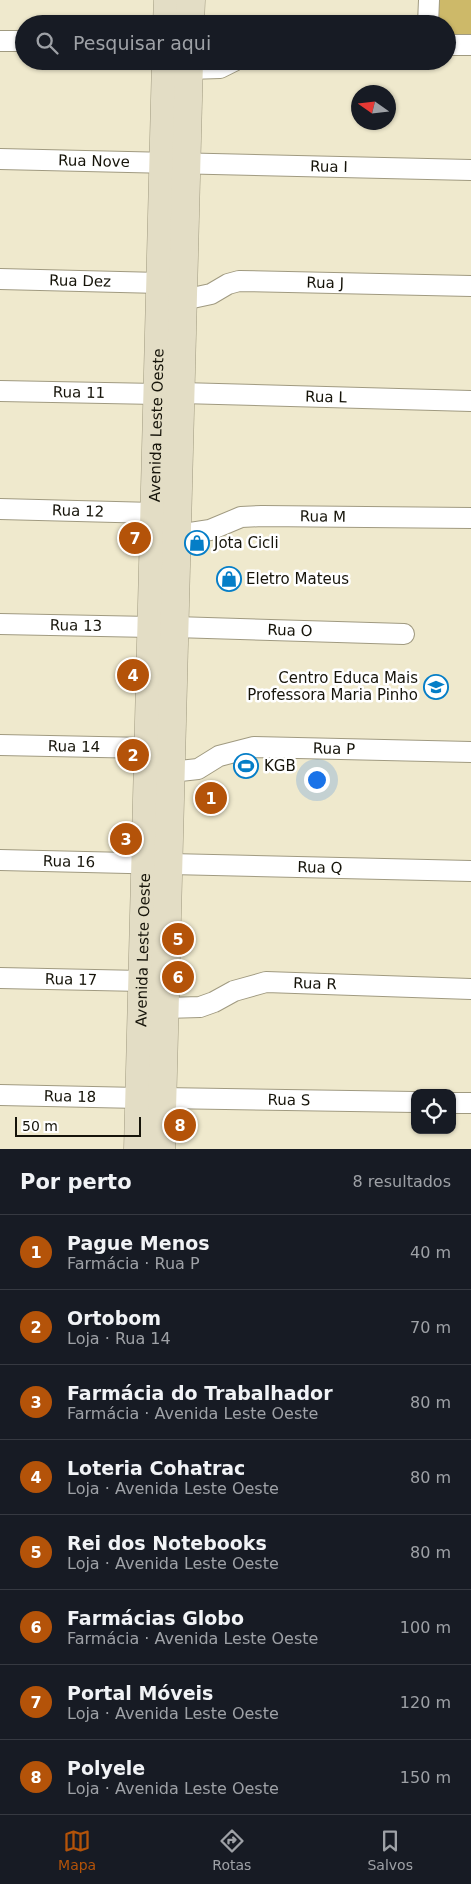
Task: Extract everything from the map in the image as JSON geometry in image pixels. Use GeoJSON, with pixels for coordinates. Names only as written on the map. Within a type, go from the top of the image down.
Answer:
{"type":"FeatureCollection","features":[{"type":"Feature","properties":{"kind":"main road"},"geometry":{"type":"LineString","coordinates":[[167,15],[168,0]]}},
{"type":"Feature","properties":{"kind":"main road"},"geometry":{"type":"LineString","coordinates":[[190,15],[191,0]]}},
{"type":"Feature","properties":{"kind":"main road","name":"Avenida Leste Oeste"},"geometry":{"type":"LineString","coordinates":[[138,1149],[151,1098],[165,1008],[148,748],[177,534],[160,283],[175,162],[181,70]]}},
{"type":"Feature","properties":{"kind":"main road","name":"Avenida Leste Oeste"},"geometry":{"type":"LineString","coordinates":[[161,1149],[151,1098],[142,981],[171,772],[163,627],[154,513],[183,300],[175,162]]}},
{"type":"Feature","properties":{"kind":"street"},"geometry":{"type":"LineString","coordinates":[[428,15],[429,0]]}},
{"type":"Feature","properties":{"kind":"street"},"geometry":{"type":"LineString","coordinates":[[0,41],[15,41]]}},
{"type":"Feature","properties":{"kind":"street"},"geometry":{"type":"LineString","coordinates":[[456,45],[471,45]]}},
{"type":"Feature","properties":{"kind":"street","name":"Rua Nove"},"geometry":{"type":"LineString","coordinates":[[0,159],[175,162]]}},
{"type":"Feature","properties":{"kind":"street","name":"Rua I"},"geometry":{"type":"LineString","coordinates":[[175,162],[471,170]]}},
{"type":"Feature","properties":{"kind":"street","name":"Rua Dez"},"geometry":{"type":"LineString","coordinates":[[0,279],[160,283]]}},
{"type":"Feature","properties":{"kind":"street","name":"Rua J"},"geometry":{"type":"LineString","coordinates":[[183,300],[211,294],[228,284],[239,281],[471,286]]}},
{"type":"Feature","properties":{"kind":"street","name":"Rua 11"},"geometry":{"type":"LineString","coordinates":[[0,391],[169,394]]}},
{"type":"Feature","properties":{"kind":"street","name":"Rua L"},"geometry":{"type":"LineString","coordinates":[[169,394],[471,401]]}},
{"type":"Feature","properties":{"kind":"street","name":"Rua 12"},"geometry":{"type":"LineString","coordinates":[[0,509],[154,513]]}},
{"type":"Feature","properties":{"kind":"street","name":"Rua M"},"geometry":{"type":"LineString","coordinates":[[177,534],[210,530],[241,517],[255,516],[471,518]]}},
{"type":"Feature","properties":{"kind":"street","name":"Rua 13"},"geometry":{"type":"LineString","coordinates":[[0,624],[163,627]]}},
{"type":"Feature","properties":{"kind":"street","name":"Rua O"},"geometry":{"type":"LineString","coordinates":[[163,627],[404,634]]}},
{"type":"Feature","properties":{"kind":"street","name":"Rua 14"},"geometry":{"type":"LineString","coordinates":[[0,745],[148,748]]}},
{"type":"Feature","properties":{"kind":"street","name":"Rua P"},"geometry":{"type":"LineString","coordinates":[[171,772],[198,769],[219,756],[254,747],[471,752]]}},
{"type":"Feature","properties":{"kind":"street","name":"Rua 16"},"geometry":{"type":"LineString","coordinates":[[0,860],[157,863]]}},
{"type":"Feature","properties":{"kind":"street","name":"Rua Q"},"geometry":{"type":"LineString","coordinates":[[157,863],[471,871]]}},
{"type":"Feature","properties":{"kind":"street","name":"Rua 17"},"geometry":{"type":"LineString","coordinates":[[0,978],[142,981]]}},
{"type":"Feature","properties":{"kind":"street","name":"Rua R"},"geometry":{"type":"LineString","coordinates":[[165,1008],[200,1007],[234,991],[266,982],[471,989]]}},
{"type":"Feature","properties":{"kind":"street","name":"Rua 18"},"geometry":{"type":"LineString","coordinates":[[0,1095],[151,1098]]}},
{"type":"Feature","properties":{"kind":"street","name":"Rua S"},"geometry":{"type":"LineString","coordinates":[[151,1098],[411,1102]]}},
{"type":"Feature","properties":{"kind":"street"},"geometry":{"type":"LineString","coordinates":[[456,1103],[471,1103]]}},
{"type":"Feature","properties":{"kind":"shaded area"},"geometry":{"type":"Polygon","coordinates":[[[435,0],[471,0],[471,38],[456,37],[456,15],[434,15],[435,0]]]}},
{"type":"Feature","properties":{"kind":"place","name":"Portal Móveis"},"geometry":{"type":"Point","coordinates":[135,538]}},
{"type":"Feature","properties":{"kind":"place","name":"Jota Cicli"},"geometry":{"type":"Point","coordinates":[197,543]}},
{"type":"Feature","properties":{"kind":"place","name":"Eletro Mateus"},"geometry":{"type":"Point","coordinates":[229,579]}},
{"type":"Feature","properties":{"kind":"place","name":"Loteria Cohatrac"},"geometry":{"type":"Point","coordinates":[133,675]}},
{"type":"Feature","properties":{"kind":"place","name":"Centro Educa Mais Professora Maria Pinho"},"geometry":{"type":"Point","coordinates":[436,687]}},
{"type":"Feature","properties":{"kind":"place","name":"Ortobom"},"geometry":{"type":"Point","coordinates":[133,755]}},
{"type":"Feature","properties":{"kind":"place","name":"KGB"},"geometry":{"type":"Point","coordinates":[246,766]}},
{"type":"Feature","properties":{"kind":"place","name":"Pague Menos"},"geometry":{"type":"Point","coordinates":[211,798]}},
{"type":"Feature","properties":{"kind":"place","name":"Farmácia do Trabalhador"},"geometry":{"type":"Point","coordinates":[126,839]}},
{"type":"Feature","properties":{"kind":"place","name":"Rei dos Notebooks"},"geometry":{"type":"Point","coordinates":[178,939]}},
{"type":"Feature","properties":{"kind":"place","name":"Farmácias Globo"},"geometry":{"type":"Point","coordinates":[178,977]}},
{"type":"Feature","properties":{"kind":"place","name":"Polyele"},"geometry":{"type":"Point","coordinates":[180,1125]}}]}
